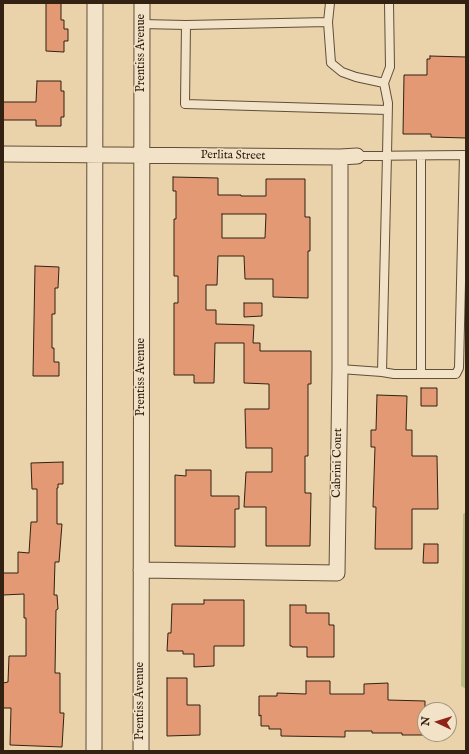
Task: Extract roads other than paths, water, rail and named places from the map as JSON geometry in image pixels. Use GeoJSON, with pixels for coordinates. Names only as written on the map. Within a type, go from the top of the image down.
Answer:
{"type":"FeatureCollection","features":[{"type":"Feature","properties":{"kind":"street"},"geometry":{"type":"LineString","coordinates":[[94,751],[95,3]]}},
{"type":"Feature","properties":{"kind":"street","name":"Prentiss Avenue"},"geometry":{"type":"LineString","coordinates":[[141,751],[142,3]]}},
{"type":"Feature","properties":{"kind":"street","name":"Perlita Street"},"geometry":{"type":"LineString","coordinates":[[3,154],[357,156]]}},
{"type":"Feature","properties":{"kind":"street","name":"Cabrini Court"},"geometry":{"type":"LineString","coordinates":[[141,570],[337,573],[340,369],[340,157]]}},
{"type":"Feature","properties":{"kind":"lane"},"geometry":{"type":"LineString","coordinates":[[330,3],[328,22],[331,63],[342,72],[356,77],[384,83]]}},
{"type":"Feature","properties":{"kind":"lane"},"geometry":{"type":"LineString","coordinates":[[382,372],[388,103],[384,83],[390,67],[390,3]]}},
{"type":"Feature","properties":{"kind":"lane"},"geometry":{"type":"LineString","coordinates":[[142,24],[328,22]]}},
{"type":"Feature","properties":{"kind":"lane"},"geometry":{"type":"LineString","coordinates":[[186,24],[185,104],[387,110]]}},
{"type":"Feature","properties":{"kind":"lane","name":"Perlita Street"},"geometry":{"type":"LineString","coordinates":[[357,156],[464,155],[459,368],[456,374],[421,374]]}},
{"type":"Feature","properties":{"kind":"lane"},"geometry":{"type":"LineString","coordinates":[[340,369],[394,374],[421,374],[421,156]]}}]}
